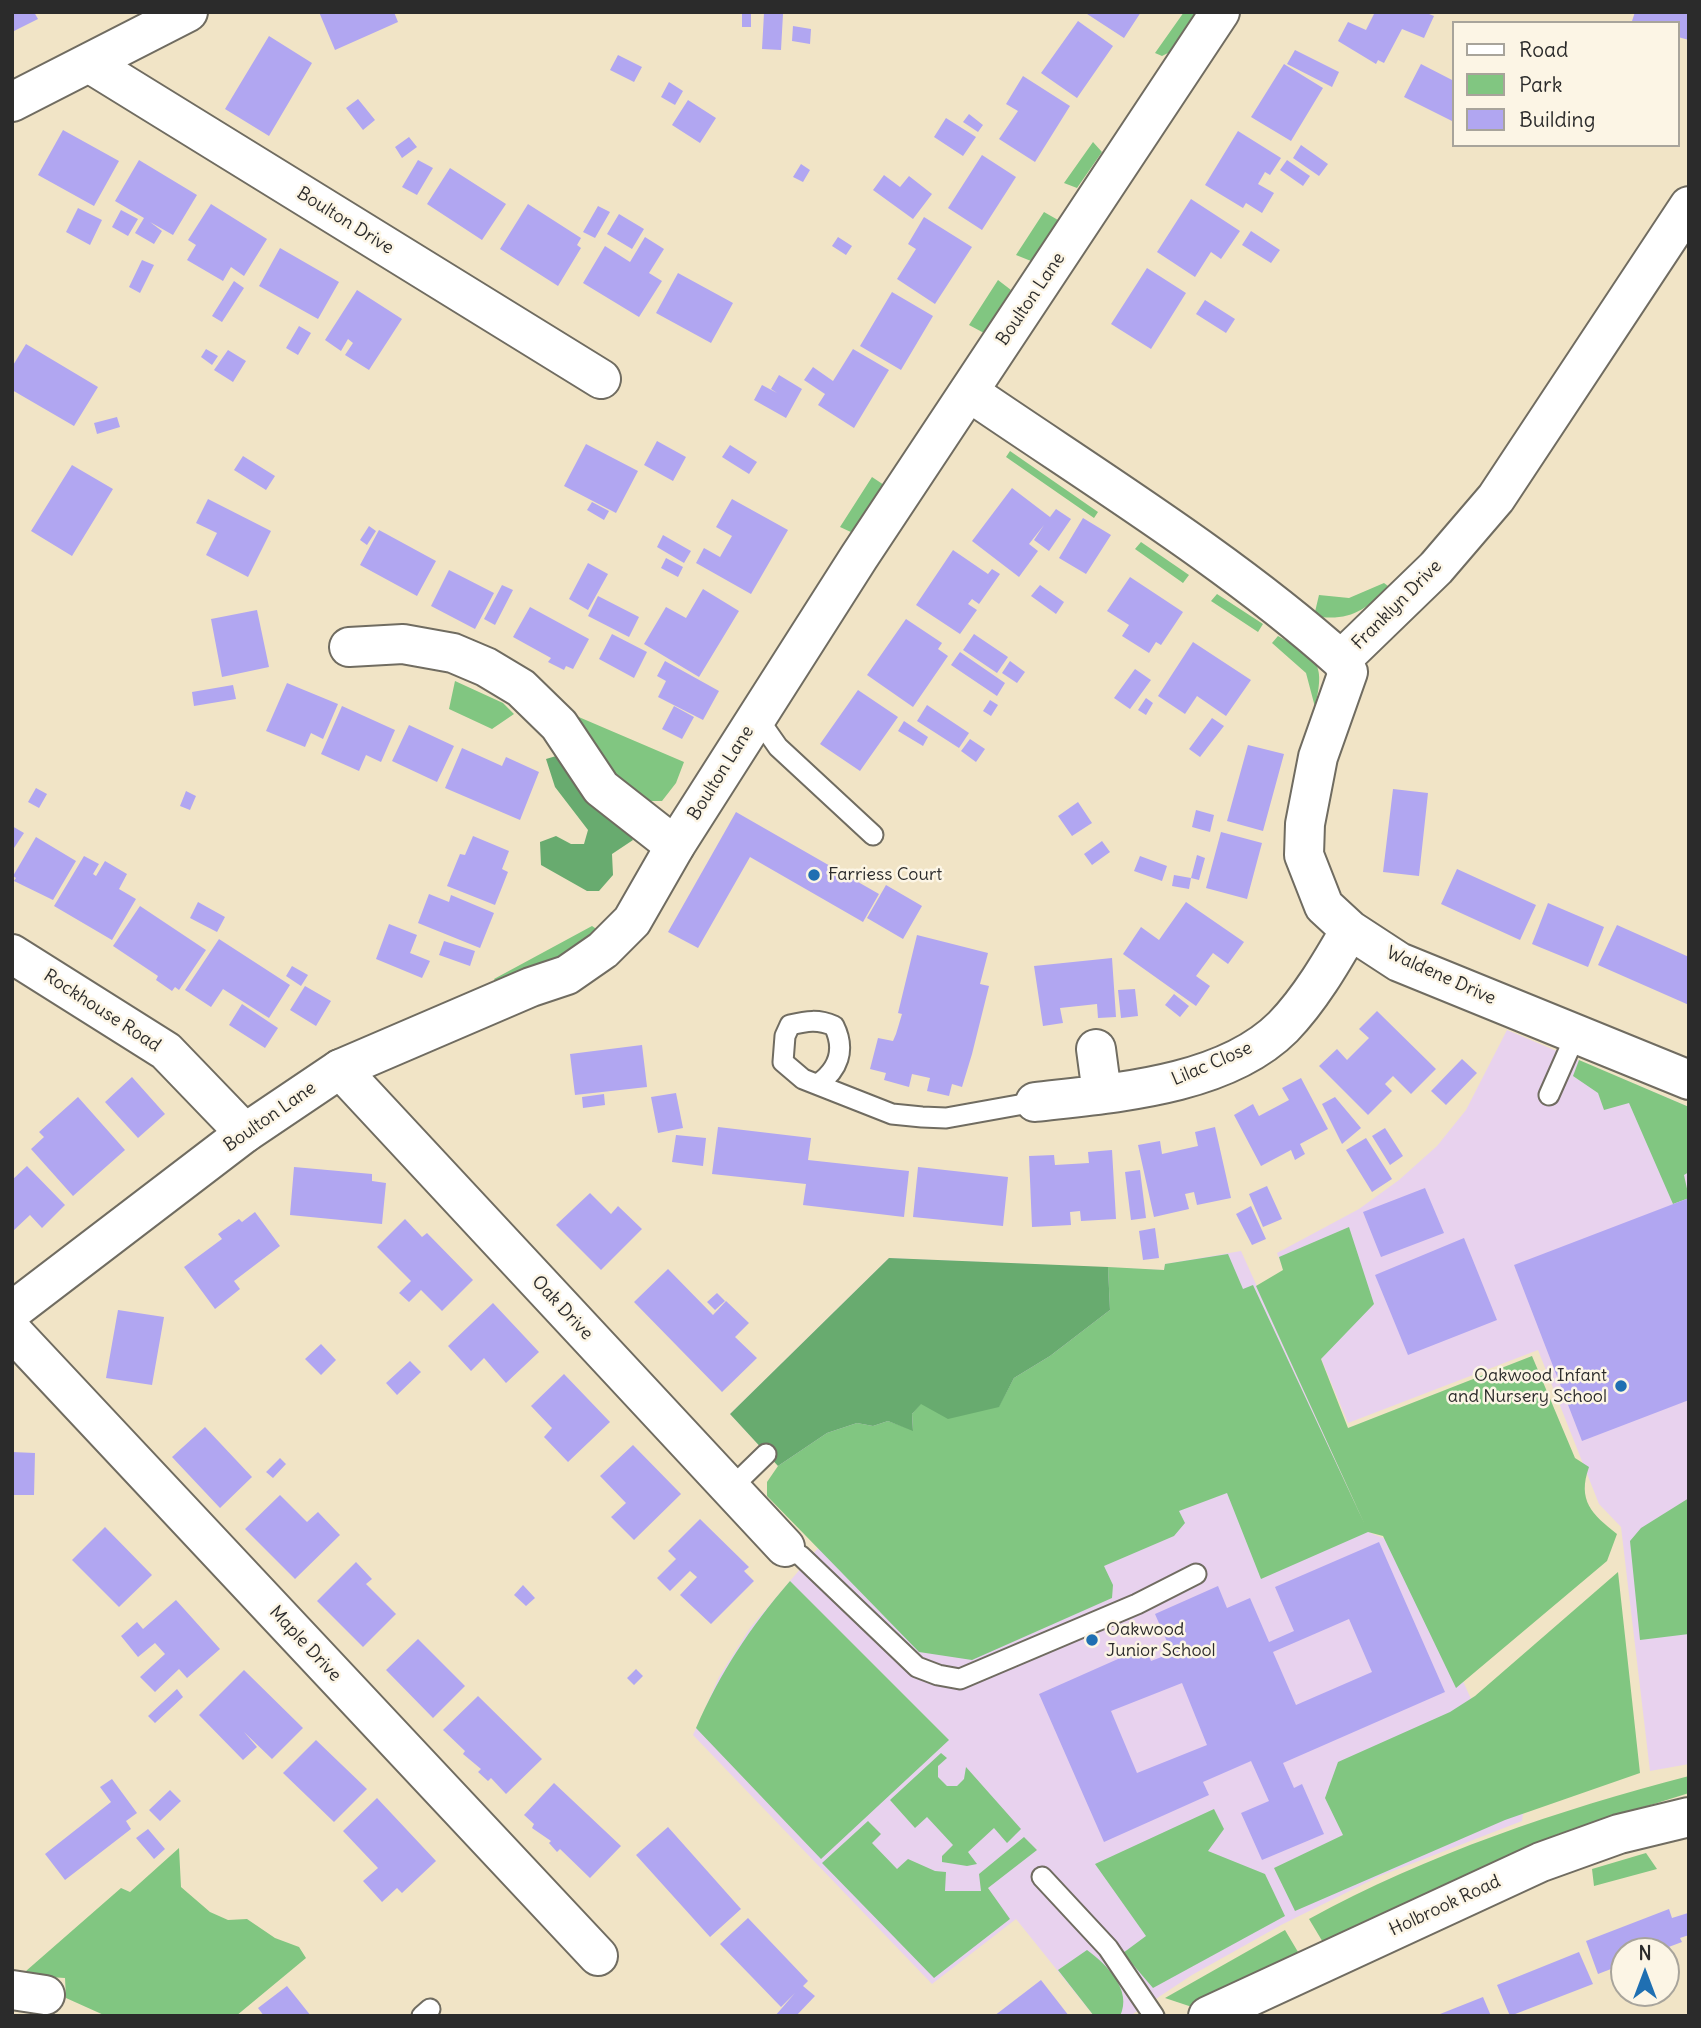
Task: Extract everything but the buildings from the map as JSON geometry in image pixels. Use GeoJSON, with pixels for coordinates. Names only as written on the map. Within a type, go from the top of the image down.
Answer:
{"type":"FeatureCollection","features":[{"type":"Feature","properties":{"kind":"street"},"geometry":{"type":"LineString","coordinates":[[12,102],[188,12]]}},
{"type":"Feature","properties":{"kind":"street","name":"Boulton Lane"},"geometry":{"type":"LineString","coordinates":[[12,1311],[245,1133],[340,1069],[531,987],[567,975],[594,956],[632,921],[675,846],[757,717],[1220,12]]}},
{"type":"Feature","properties":{"kind":"street","name":"Boulton Drive"},"geometry":{"type":"LineString","coordinates":[[89,63],[601,379]]}},
{"type":"Feature","properties":{"kind":"street","name":"Franklyn Drive"},"geometry":{"type":"LineString","coordinates":[[969,392],[1278,608],[1340,660],[1436,568],[1496,498],[1689,206]]}},
{"type":"Feature","properties":{"kind":"street"},"geometry":{"type":"LineString","coordinates":[[349,647],[403,644],[453,653],[486,667],[521,688],[559,725],[601,788],[675,846]]}},
{"type":"Feature","properties":{"kind":"street","name":"Waldene Drive"},"geometry":{"type":"LineString","coordinates":[[1340,660],[1348,672],[1318,757],[1305,824],[1304,855],[1324,906],[1350,930],[1399,962],[1689,1080]]}},
{"type":"Feature","properties":{"kind":"street","name":"Lilac Close"},"geometry":{"type":"LineString","coordinates":[[1035,1102],[1172,1083],[1254,1048],[1282,1027],[1297,1009],[1330,964],[1350,930]]}},
{"type":"Feature","properties":{"kind":"street","name":"Rockhouse Road"},"geometry":{"type":"LineString","coordinates":[[12,954],[166,1051],[245,1133]]}},
{"type":"Feature","properties":{"kind":"street"},"geometry":{"type":"LineString","coordinates":[[1096,1049],[1102,1094]]}},
{"type":"Feature","properties":{"kind":"street","name":"Oak Drive"},"geometry":{"type":"LineString","coordinates":[[340,1069],[785,1547]]}},
{"type":"Feature","properties":{"kind":"street","name":"Maple Drive"},"geometry":{"type":"LineString","coordinates":[[12,1331],[598,1956]]}},
{"type":"Feature","properties":{"kind":"street","name":"Holbrook Road"},"geometry":{"type":"LineString","coordinates":[[1208,2016],[1541,1862],[1619,1834],[1689,1817]]}},
{"type":"Feature","properties":{"kind":"lane"},"geometry":{"type":"LineString","coordinates":[[757,717],[778,747],[873,835]]}},
{"type":"Feature","properties":{"kind":"lane"},"geometry":{"type":"LineString","coordinates":[[1549,1095],[1576,1034]]}},
{"type":"Feature","properties":{"kind":"lane"},"geometry":{"type":"LineString","coordinates":[[818,1084],[892,1114],[922,1117],[946,1118],[1035,1102]]}},
{"type":"Feature","properties":{"kind":"lane"},"geometry":{"type":"LineString","coordinates":[[730,1489],[766,1454]]}},
{"type":"Feature","properties":{"kind":"lane"},"geometry":{"type":"LineString","coordinates":[[785,1547],[801,1556],[917,1667],[960,1679],[1001,1664],[1196,1574]]}},
{"type":"Feature","properties":{"kind":"lane"},"geometry":{"type":"LineString","coordinates":[[1042,1877],[1108,1948],[1154,2016]]}},
{"type":"Feature","properties":{"kind":"shaded area","name":"Oakwood Infant and Nursery School"},"geometry":{"type":"Polygon","coordinates":[[[1507,1030],[1689,1107],[1689,1764],[1650,1771],[1621,1527],[1599,1504],[1538,1350],[1348,1423],[1277,1253],[1359,1209],[1399,1180],[1437,1146],[1466,1110],[1507,1030]]]}},
{"type":"Feature","properties":{"kind":"shaded area","name":"Oakwood Junior School"},"geometry":{"type":"Polygon","coordinates":[[[1241,1251],[1368,1532],[1383,1538],[1395,1532],[1523,1813],[1522,1821],[1380,1876],[1283,1924],[1192,1975],[1130,2016],[1094,2016],[1016,1919],[932,1984],[693,1735],[719,1677],[750,1628],[836,1527],[730,1414],[889,1258],[1164,1270],[1165,1264],[1241,1251]]]}},
{"type":"Feature","properties":{"kind":"green space"},"geometry":{"type":"Polygon","coordinates":[[[1184,12],[1197,12],[1170,52],[1162,56],[1155,53],[1184,12]]]}},
{"type":"Feature","properties":{"kind":"green space"},"geometry":{"type":"Polygon","coordinates":[[[1093,142],[1102,152],[1077,188],[1064,183],[1093,142]]]}},
{"type":"Feature","properties":{"kind":"green space"},"geometry":{"type":"Polygon","coordinates":[[[1044,212],[1058,220],[1031,261],[1016,255],[1044,212]]]}},
{"type":"Feature","properties":{"kind":"green space"},"geometry":{"type":"Polygon","coordinates":[[[998,280],[1011,290],[984,333],[969,325],[998,280]]]}},
{"type":"Feature","properties":{"kind":"green space"},"geometry":{"type":"Polygon","coordinates":[[[1010,451],[1098,512],[1094,518],[1006,457],[1010,451]]]}},
{"type":"Feature","properties":{"kind":"green space"},"geometry":{"type":"Polygon","coordinates":[[[872,477],[884,485],[853,533],[840,527],[872,477]]]}},
{"type":"Feature","properties":{"kind":"green space"},"geometry":{"type":"Polygon","coordinates":[[[1141,542],[1189,575],[1183,583],[1135,549],[1141,542]]]}},
{"type":"Feature","properties":{"kind":"green space"},"geometry":{"type":"Polygon","coordinates":[[[1384,583],[1388,586],[1380,595],[1356,613],[1337,617],[1314,616],[1319,595],[1349,598],[1384,583]]]}},
{"type":"Feature","properties":{"kind":"green space"},"geometry":{"type":"Polygon","coordinates":[[[1217,594],[1263,624],[1258,632],[1211,601],[1217,594]]]}},
{"type":"Feature","properties":{"kind":"green space"},"geometry":{"type":"Polygon","coordinates":[[[1278,636],[1302,650],[1315,663],[1319,680],[1315,707],[1306,673],[1272,643],[1278,636]]]}},
{"type":"Feature","properties":{"kind":"green space"},"geometry":{"type":"Polygon","coordinates":[[[455,681],[503,703],[514,714],[492,729],[449,709],[455,681]]]}},
{"type":"Feature","properties":{"kind":"green space"},"geometry":{"type":"Polygon","coordinates":[[[560,709],[684,762],[676,783],[662,801],[633,801],[560,709]]]}},
{"type":"Feature","properties":{"kind":"green space"},"geometry":{"type":"Polygon","coordinates":[[[563,754],[622,816],[633,840],[612,854],[613,875],[599,891],[587,891],[541,865],[540,842],[556,836],[571,844],[584,844],[588,830],[555,787],[546,759],[563,754]]]}},
{"type":"Feature","properties":{"kind":"green space"},"geometry":{"type":"Polygon","coordinates":[[[592,926],[601,932],[570,957],[499,987],[494,979],[592,926]]]}},
{"type":"Feature","properties":{"kind":"green space"},"geometry":{"type":"Polygon","coordinates":[[[1579,1060],[1689,1107],[1689,1172],[1684,1175],[1689,1198],[1673,1204],[1629,1103],[1604,1110],[1598,1093],[1573,1076],[1579,1060]]]}},
{"type":"Feature","properties":{"kind":"green space"},"geometry":{"type":"Polygon","coordinates":[[[1349,1227],[1374,1304],[1321,1359],[1348,1428],[1532,1356],[1575,1458],[1589,1467],[1585,1489],[1589,1506],[1600,1520],[1617,1534],[1607,1561],[1456,1688],[1383,1536],[1368,1532],[1261,1579],[1227,1493],[1179,1511],[1185,1523],[1174,1536],[1104,1566],[1113,1585],[1112,1598],[972,1660],[919,1652],[767,1496],[767,1482],[778,1466],[827,1433],[857,1423],[873,1426],[888,1421],[913,1430],[912,1414],[921,1403],[999,1406],[1014,1378],[1050,1356],[1110,1310],[1108,1267],[1164,1270],[1165,1264],[1228,1254],[1243,1289],[1253,1285],[1365,1525],[1256,1286],[1283,1270],[1279,1257],[1349,1227]]]}},
{"type":"Feature","properties":{"kind":"green space"},"geometry":{"type":"Polygon","coordinates":[[[889,1258],[1108,1267],[1110,1310],[1050,1356],[1014,1378],[999,1407],[948,1419],[921,1404],[912,1414],[913,1431],[888,1421],[873,1426],[857,1423],[827,1433],[778,1466],[730,1414],[889,1258]]]}},
{"type":"Feature","properties":{"kind":"green space"},"geometry":{"type":"Polygon","coordinates":[[[1689,1498],[1689,1634],[1640,1640],[1630,1541],[1641,1528],[1689,1498]]]}},
{"type":"Feature","properties":{"kind":"green space"},"geometry":{"type":"Polygon","coordinates":[[[1618,1572],[1640,1773],[1505,1820],[1295,1911],[1274,1868],[1343,1835],[1325,1798],[1338,1762],[1450,1712],[1475,1696],[1618,1572]]]}},
{"type":"Feature","properties":{"kind":"green space"},"geometry":{"type":"Polygon","coordinates":[[[790,1581],[949,1740],[821,1859],[696,1728],[737,1651],[790,1581]]]}},
{"type":"Feature","properties":{"kind":"green space"},"geometry":{"type":"Polygon","coordinates":[[[941,1753],[947,1758],[938,1766],[938,1777],[947,1786],[957,1786],[964,1779],[966,1767],[1021,1829],[1007,1843],[994,1828],[968,1852],[977,1864],[967,1866],[942,1862],[942,1856],[953,1845],[927,1817],[915,1828],[890,1800],[941,1753]]]}},
{"type":"Feature","properties":{"kind":"green space"},"geometry":{"type":"Polygon","coordinates":[[[1689,1776],[1689,1793],[1558,1834],[1367,1920],[1324,1944],[1309,1919],[1400,1874],[1494,1836],[1689,1776]]]}},
{"type":"Feature","properties":{"kind":"green space"},"geometry":{"type":"Polygon","coordinates":[[[1214,1809],[1224,1829],[1208,1851],[1265,1874],[1285,1916],[1153,1988],[1123,1953],[1146,1936],[1095,1864],[1214,1809]]]}},
{"type":"Feature","properties":{"kind":"green space"},"geometry":{"type":"Polygon","coordinates":[[[868,1821],[881,1834],[872,1843],[897,1869],[908,1859],[935,1871],[946,1872],[945,1891],[981,1891],[979,1874],[1024,1837],[1037,1850],[988,1888],[1010,1919],[934,1978],[822,1863],[868,1821]]]}},
{"type":"Feature","properties":{"kind":"green space"},"geometry":{"type":"Polygon","coordinates":[[[179,1848],[181,1887],[210,1912],[228,1920],[247,1919],[275,1938],[299,1947],[306,1958],[236,2016],[106,2016],[66,1998],[65,1978],[31,1976],[26,1971],[121,1888],[130,1892],[179,1848]]]}},
{"type":"Feature","properties":{"kind":"green space"},"geometry":{"type":"Polygon","coordinates":[[[1646,1853],[1657,1869],[1594,1886],[1592,1869],[1646,1853]]]}},
{"type":"Feature","properties":{"kind":"green space"},"geometry":{"type":"Polygon","coordinates":[[[1285,1930],[1301,1957],[1192,2007],[1165,1998],[1285,1930]]]}},
{"type":"Feature","properties":{"kind":"green space"},"geometry":{"type":"Polygon","coordinates":[[[1087,1950],[1109,1970],[1120,1987],[1123,2006],[1120,2016],[1094,2016],[1058,1970],[1087,1950]]]}},
{"type":"Feature","properties":{"kind":"place","name":"Farriess Court"},"geometry":{"type":"Point","coordinates":[814,875]}},
{"type":"Feature","properties":{"kind":"place","name":"Oakwood Infant and Nursery School"},"geometry":{"type":"Point","coordinates":[1621,1386]}},
{"type":"Feature","properties":{"kind":"place","name":"Oakwood Junior School"},"geometry":{"type":"Point","coordinates":[1092,1640]}}]}
